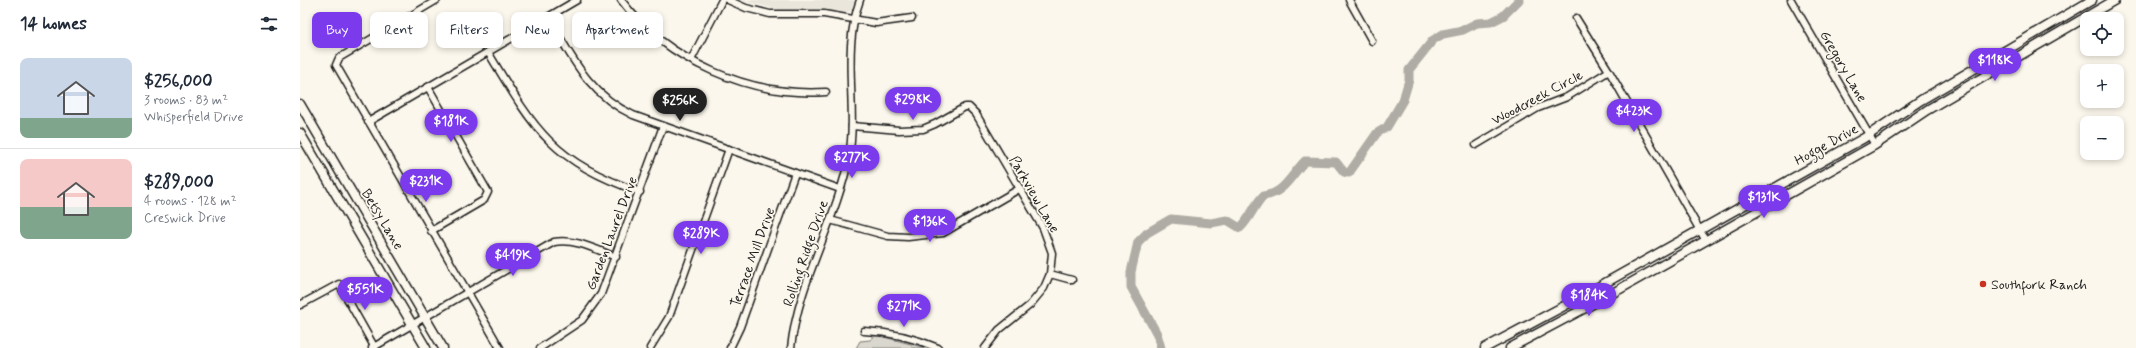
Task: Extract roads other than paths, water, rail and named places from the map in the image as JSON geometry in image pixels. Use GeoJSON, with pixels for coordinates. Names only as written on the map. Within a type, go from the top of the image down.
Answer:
{"type":"FeatureCollection","features":[{"type":"Feature","properties":{"kind":"main road","name":"Hogge Drive"},"geometry":{"type":"LineString","coordinates":[[1485,348],[1701,230],[1870,134],[1921,100],[2092,0]]}},
{"type":"Feature","properties":{"kind":"main road","name":"Hogge Drive"},"geometry":{"type":"LineString","coordinates":[[1510,348],[1875,145],[1927,110],[2115,0]]}},
{"type":"Feature","properties":{"kind":"main road","name":"Betsy Lane"},"geometry":{"type":"LineString","coordinates":[[300,104],[302,114],[357,202],[443,348]]}},
{"type":"Feature","properties":{"kind":"main road","name":"Betsy Lane"},"geometry":{"type":"LineString","coordinates":[[300,133],[426,348]]}},
{"type":"Feature","properties":{"kind":"main road"},"geometry":{"type":"LineString","coordinates":[[345,210],[357,202]]}},
{"type":"Feature","properties":{"kind":"main road"},"geometry":{"type":"LineString","coordinates":[[1564,306],[1570,316]]}},
{"type":"Feature","properties":{"kind":"street"},"geometry":{"type":"LineString","coordinates":[[437,0],[343,55],[337,60],[336,67],[500,348]]}},
{"type":"Feature","properties":{"kind":"street"},"geometry":{"type":"LineString","coordinates":[[557,12],[577,0]]}},
{"type":"Feature","properties":{"kind":"street"},"geometry":{"type":"LineString","coordinates":[[620,0],[648,31],[691,60],[714,71],[764,87],[799,92],[826,92]]}},
{"type":"Feature","properties":{"kind":"street"},"geometry":{"type":"LineString","coordinates":[[691,60],[722,0]]}},
{"type":"Feature","properties":{"kind":"street"},"geometry":{"type":"LineString","coordinates":[[728,0],[746,8],[770,14],[824,14],[884,23],[912,18]]}},
{"type":"Feature","properties":{"kind":"street","name":"Rolling Ridge Drive"},"geometry":{"type":"LineString","coordinates":[[791,348],[793,322],[830,220],[849,156],[852,126],[850,58],[854,19],[860,0]]}},
{"type":"Feature","properties":{"kind":"street"},"geometry":{"type":"LineString","coordinates":[[1349,0],[1372,40]]}},
{"type":"Feature","properties":{"kind":"street","name":"Gregory Lane"},"geometry":{"type":"LineString","coordinates":[[1791,0],[1875,145]]}},
{"type":"Feature","properties":{"kind":"street"},"geometry":{"type":"LineString","coordinates":[[1576,18],[1609,71],[1706,240]]}},
{"type":"Feature","properties":{"kind":"street"},"geometry":{"type":"LineString","coordinates":[[368,122],[511,39]]}},
{"type":"Feature","properties":{"kind":"street"},"geometry":{"type":"LineString","coordinates":[[564,44],[578,67],[596,91],[609,102],[627,112],[840,189]]}},
{"type":"Feature","properties":{"kind":"street"},"geometry":{"type":"LineString","coordinates":[[488,52],[522,108],[548,141],[568,157],[592,172],[640,192]]}},
{"type":"Feature","properties":{"kind":"street","name":"Woodcreek Circle"},"geometry":{"type":"LineString","coordinates":[[1476,144],[1538,108],[1567,97],[1609,71]]}},
{"type":"Feature","properties":{"kind":"street"},"geometry":{"type":"LineString","coordinates":[[428,87],[488,190],[488,195],[481,202],[432,231]]}},
{"type":"Feature","properties":{"kind":"street","name":"Parkview Lane"},"geometry":{"type":"LineString","coordinates":[[852,126],[899,130],[924,129],[969,106],[976,114],[1049,241],[1052,253],[1050,274],[1040,294],[999,330],[985,348]]}},
{"type":"Feature","properties":{"kind":"street","name":"Garden Laurel Drive"},"geometry":{"type":"LineString","coordinates":[[540,348],[572,328],[588,313],[604,289],[663,126]]}},
{"type":"Feature","properties":{"kind":"street"},"geometry":{"type":"LineString","coordinates":[[650,348],[669,317],[728,149]]}},
{"type":"Feature","properties":{"kind":"street","name":"Terrace Mill Drive"},"geometry":{"type":"LineString","coordinates":[[730,348],[740,327],[795,173]]}},
{"type":"Feature","properties":{"kind":"street"},"geometry":{"type":"LineString","coordinates":[[830,220],[888,236],[908,237],[943,233],[1019,189]]}},
{"type":"Feature","properties":{"kind":"street"},"geometry":{"type":"LineString","coordinates":[[300,305],[339,284],[374,348],[412,323],[467,291],[522,262],[554,242],[564,241],[577,243],[616,257]]}},
{"type":"Feature","properties":{"kind":"street"},"geometry":{"type":"LineString","coordinates":[[1050,274],[1072,280]]}},
{"type":"Feature","properties":{"kind":"street"},"geometry":{"type":"LineString","coordinates":[[864,331],[878,332],[915,340],[938,348]]}},
{"type":"Feature","properties":{"kind":"waterway"},"geometry":{"type":"LineString","coordinates":[[1161,348],[1157,334],[1131,287],[1131,272],[1138,242],[1147,233],[1171,219],[1211,223],[1227,220],[1240,228],[1263,196],[1276,192],[1282,188],[1305,161],[1336,162],[1344,172],[1349,173],[1377,133],[1387,127],[1403,100],[1409,80],[1409,70],[1433,40],[1443,34],[1463,30],[1477,23],[1491,22],[1503,16],[1519,0]]}},
{"type":"Feature","properties":{"kind":"place","name":"Southfork Ranch"},"geometry":{"type":"Point","coordinates":[1983,284]}}]}
